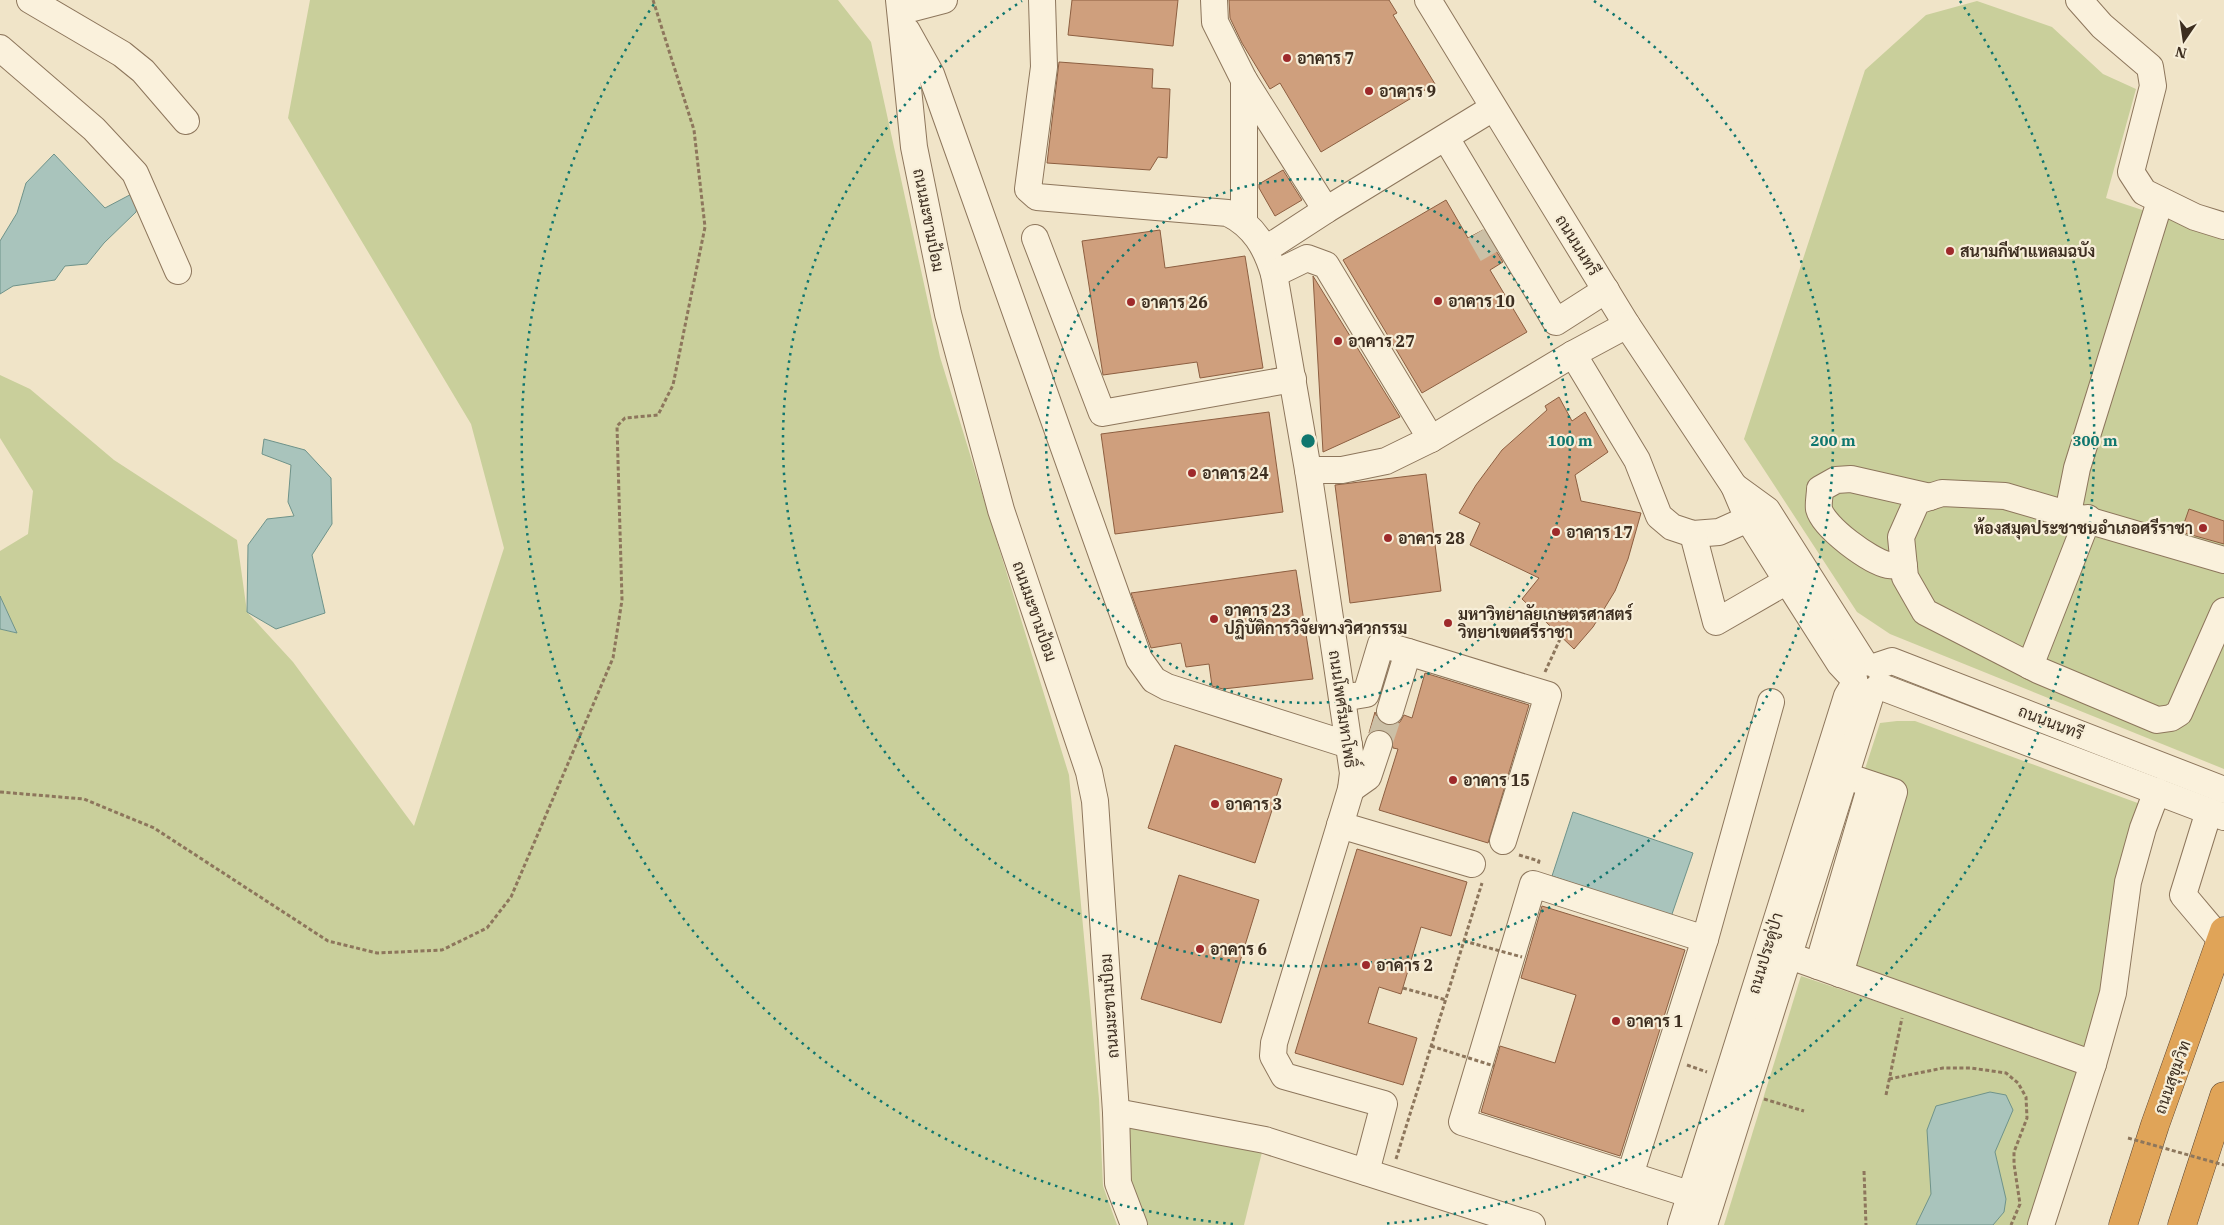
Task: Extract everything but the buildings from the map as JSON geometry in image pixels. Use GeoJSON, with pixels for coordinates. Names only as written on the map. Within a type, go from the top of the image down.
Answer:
{"type":"FeatureCollection","features":[{"type":"Feature","properties":{"kind":"highway","name":"ถนนสุขุมวิท"},"geometry":{"type":"LineString","coordinates":[[2123,1225],[2155,1125],[2222,936]]}},
{"type":"Feature","properties":{"kind":"highway"},"geometry":{"type":"LineString","coordinates":[[2182,1225],[2224,1096]]}},
{"type":"Feature","properties":{"kind":"street"},"geometry":{"type":"LineString","coordinates":[[30,0],[122,54],[143,71],[186,121]]}},
{"type":"Feature","properties":{"kind":"street"},"geometry":{"type":"LineString","coordinates":[[944,0],[901,12],[931,74],[1139,659],[1154,680],[1167,687],[1349,744]]}},
{"type":"Feature","properties":{"kind":"street"},"geometry":{"type":"LineString","coordinates":[[1042,0],[1044,67],[1028,188],[1037,197],[1228,212],[1244,221],[1266,249],[1493,108]]}},
{"type":"Feature","properties":{"kind":"street"},"geometry":{"type":"LineString","coordinates":[[1214,0],[1215,22],[1244,80],[1326,210]]}},
{"type":"Feature","properties":{"kind":"street","name":"ถนนนนทรี"},"geometry":{"type":"LineString","coordinates":[[1428,0],[1627,325],[1734,486],[1748,519],[1840,664],[1867,678],[2040,746],[2103,756],[2224,790]]}},
{"type":"Feature","properties":{"kind":"street"},"geometry":{"type":"LineString","coordinates":[[2079,0],[2102,26],[2150,67],[2153,86],[2131,172],[2144,192],[2195,217],[2224,226]]}},
{"type":"Feature","properties":{"kind":"street","name":"ถนนมะขามป้อม"},"geometry":{"type":"LineString","coordinates":[[901,12],[914,146],[948,314],[1000,510],[1089,772],[1095,800],[1116,1112],[1118,1183],[1134,1225]]}},
{"type":"Feature","properties":{"kind":"street"},"geometry":{"type":"LineString","coordinates":[[0,48],[94,129],[134,174],[178,271]]}},
{"type":"Feature","properties":{"kind":"street"},"geometry":{"type":"LineString","coordinates":[[1244,80],[1244,221]]}},
{"type":"Feature","properties":{"kind":"street"},"geometry":{"type":"LineString","coordinates":[[1446,138],[1556,322],[1606,290]]}},
{"type":"Feature","properties":{"kind":"street"},"geometry":{"type":"LineString","coordinates":[[2030,666],[2078,516],[2077,468],[2160,200]]}},
{"type":"Feature","properties":{"kind":"street"},"geometry":{"type":"LineString","coordinates":[[1479,232],[1488,207]]}},
{"type":"Feature","properties":{"kind":"street"},"geometry":{"type":"LineString","coordinates":[[1034,238],[1102,414],[1293,379]]}},
{"type":"Feature","properties":{"kind":"street","name":"ถนนโพศรีมหาโพธิ์"},"geometry":{"type":"LineString","coordinates":[[1266,249],[1274,274],[1293,379],[1353,773],[1351,789],[1274,1043],[1273,1056],[1284,1076],[1384,1104],[1366,1172]]}},
{"type":"Feature","properties":{"kind":"street"},"geometry":{"type":"LineString","coordinates":[[1274,274],[1307,258],[1326,265],[1431,439]]}},
{"type":"Feature","properties":{"kind":"street"},"geometry":{"type":"LineString","coordinates":[[1498,265],[1526,271]]}},
{"type":"Feature","properties":{"kind":"street"},"geometry":{"type":"LineString","coordinates":[[1308,470],[1342,470],[1386,461],[1431,439],[1573,354],[1627,325]]}},
{"type":"Feature","properties":{"kind":"street"},"geometry":{"type":"LineString","coordinates":[[1573,354],[1637,460],[1659,516],[1672,526],[1693,534],[1719,532],[1748,519]]}},
{"type":"Feature","properties":{"kind":"street"},"geometry":{"type":"LineString","coordinates":[[1904,566],[1888,565],[1870,556],[1839,535],[1827,523],[1819,508],[1820,489],[1836,480],[1851,479],[1930,496]]}},
{"type":"Feature","properties":{"kind":"street","name":"ถนนนนทรี"},"geometry":{"type":"LineString","coordinates":[[1734,486],[1767,510],[1867,678]]}},
{"type":"Feature","properties":{"kind":"street"},"geometry":{"type":"LineString","coordinates":[[2224,560],[2005,496],[1942,492],[1930,496],[1917,501],[1901,536],[1906,577],[1925,612],[2030,666],[2157,720],[2172,718],[2179,714],[2224,611]]}},
{"type":"Feature","properties":{"kind":"street"},"geometry":{"type":"LineString","coordinates":[[1693,534],[1716,622],[1787,582]]}},
{"type":"Feature","properties":{"kind":"street"},"geometry":{"type":"LineString","coordinates":[[1342,698],[1366,694],[1381,644],[1548,695],[1503,842]]}},
{"type":"Feature","properties":{"kind":"street"},"geometry":{"type":"LineString","coordinates":[[1390,711],[1408,652]]}},
{"type":"Feature","properties":{"kind":"street","name":"ถนนนนทรี"},"geometry":{"type":"LineString","coordinates":[[1867,678],[1892,661],[2049,722],[2157,791],[2217,814]]}},
{"type":"Feature","properties":{"kind":"street","name":"ถนนประดู่ป่า"},"geometry":{"type":"LineString","coordinates":[[1702,1207],[1811,849],[1846,776],[1867,678]]}},
{"type":"Feature","properties":{"kind":"street","name":"ถนนประดู่ป่า"},"geometry":{"type":"LineString","coordinates":[[1681,1225],[1702,1207],[1790,956],[1811,849],[1847,696],[1867,678]]}},
{"type":"Feature","properties":{"kind":"street"},"geometry":{"type":"LineString","coordinates":[[1630,1175],[1705,939],[1771,702]]}},
{"type":"Feature","properties":{"kind":"street"},"geometry":{"type":"LineString","coordinates":[[2040,746],[2049,722]]}},
{"type":"Feature","properties":{"kind":"street"},"geometry":{"type":"LineString","coordinates":[[1351,789],[1368,777],[1379,744]]}},
{"type":"Feature","properties":{"kind":"street"},"geometry":{"type":"LineString","coordinates":[[1829,970],[1894,792],[1846,776]]}},
{"type":"Feature","properties":{"kind":"street"},"geometry":{"type":"LineString","coordinates":[[2041,1225],[2093,1064],[2113,993],[2128,882],[2142,828],[2157,791]]}},
{"type":"Feature","properties":{"kind":"street"},"geometry":{"type":"LineString","coordinates":[[2217,814],[2183,895],[2222,936]]}},
{"type":"Feature","properties":{"kind":"street"},"geometry":{"type":"LineString","coordinates":[[1340,825],[1477,873]]}},
{"type":"Feature","properties":{"kind":"street"},"geometry":{"type":"LineString","coordinates":[[1702,1207],[1630,1175],[1462,1122],[1533,884],[1705,939]]}},
{"type":"Feature","properties":{"kind":"street"},"geometry":{"type":"LineString","coordinates":[[1790,956],[2093,1064]]}},
{"type":"Feature","properties":{"kind":"street"},"geometry":{"type":"LineString","coordinates":[[1116,1112],[1265,1140],[1532,1225]]}},
{"type":"Feature","properties":{"kind":"path"},"geometry":{"type":"LineString","coordinates":[[0,792],[84,799],[154,828],[328,941],[377,953],[442,950],[487,928],[511,897],[613,658],[622,600],[617,426],[625,418],[658,415],[672,385],[705,228],[694,130],[653,0]]}},
{"type":"Feature","properties":{"kind":"path"},"geometry":{"type":"LineString","coordinates":[[1394,1164],[1464,942],[1477,873]]}},
{"type":"Feature","properties":{"kind":"path"},"geometry":{"type":"LineString","coordinates":[[1464,942],[1522,957]]}},
{"type":"Feature","properties":{"kind":"path"},"geometry":{"type":"LineString","coordinates":[[1403,988],[1446,1000]]}},
{"type":"Feature","properties":{"kind":"path"},"geometry":{"type":"LineString","coordinates":[[1886,1096],[1907,998]]}},
{"type":"Feature","properties":{"kind":"path"},"geometry":{"type":"LineString","coordinates":[[1431,1046],[1494,1066]]}},
{"type":"Feature","properties":{"kind":"path"},"geometry":{"type":"LineString","coordinates":[[1889,1079],[1943,1068],[1971,1068],[2006,1073],[2018,1083],[2026,1097],[2027,1118],[2014,1152],[2020,1204],[2011,1225]]}},
{"type":"Feature","properties":{"kind":"path"},"geometry":{"type":"LineString","coordinates":[[2128,1138],[2224,1165]]}},
{"type":"Feature","properties":{"kind":"path"},"geometry":{"type":"LineString","coordinates":[[1864,1171],[1866,1225]]}},
{"type":"Feature","properties":{"kind":"green space"},"geometry":{"type":"Polygon","coordinates":[[[310,0],[838,0],[871,42],[940,357],[1069,775],[1099,1099],[1103,1186],[1117,1225],[0,1225],[0,629],[16,633],[0,596],[0,551],[28,534],[33,491],[0,438],[0,375],[30,389],[114,460],[237,540],[247,612],[293,662],[414,826],[504,548],[471,424],[288,118],[310,0]]]}},
{"type":"Feature","properties":{"kind":"green space"},"geometry":{"type":"Polygon","coordinates":[[[1977,1],[2052,27],[2103,74],[2136,89],[2106,198],[2224,237],[2224,769],[1890,634],[1857,612],[1744,439],[1865,70],[1926,15],[1977,1]]]}},
{"type":"Feature","properties":{"kind":"green space"},"geometry":{"type":"Polygon","coordinates":[[[1915,721],[2143,805],[2107,984],[2087,1055],[1849,972],[1863,775],[1880,723],[1915,721]]]}},
{"type":"Feature","properties":{"kind":"green space"},"geometry":{"type":"Polygon","coordinates":[[[1801,976],[2080,1070],[2030,1225],[1724,1225],[1801,976]]]}},
{"type":"Feature","properties":{"kind":"green space"},"geometry":{"type":"Polygon","coordinates":[[[1116,1112],[1265,1140],[1244,1225],[1134,1225],[1116,1112]]]}},
{"type":"Feature","properties":{"kind":"water"},"geometry":{"type":"Polygon","coordinates":[[[54,154],[105,208],[141,189],[136,212],[104,243],[87,264],[65,266],[55,280],[13,286],[0,294],[0,241],[17,213],[26,183],[54,154]]]}},
{"type":"Feature","properties":{"kind":"water"},"geometry":{"type":"Polygon","coordinates":[[[264,439],[305,450],[331,478],[332,524],[312,555],[325,613],[276,629],[247,612],[248,545],[267,519],[294,516],[288,502],[291,465],[262,454],[264,439]]]}},
{"type":"Feature","properties":{"kind":"water"},"geometry":{"type":"Polygon","coordinates":[[[0,596],[17,633],[0,629],[0,596]]]}},
{"type":"Feature","properties":{"kind":"water"},"geometry":{"type":"Polygon","coordinates":[[[1573,812],[1693,853],[1671,917],[1552,876],[1573,812]]]}},
{"type":"Feature","properties":{"kind":"water"},"geometry":{"type":"Polygon","coordinates":[[[1990,1092],[2006,1095],[2013,1110],[1995,1152],[2006,1199],[2004,1212],[1993,1225],[1916,1225],[1931,1194],[1927,1130],[1936,1106],[1990,1092]]]}},
{"type":"Feature","properties":{"kind":"tunnel"},"geometry":{"type":"LineString","coordinates":[[1479,232],[1498,265]]}},
{"type":"Feature","properties":{"kind":"tunnel"},"geometry":{"type":"LineString","coordinates":[[1379,744],[1390,711]]}},
{"type":"Feature","properties":{"kind":"place","name":"อาคาร 7"},"geometry":{"type":"Point","coordinates":[1287,58]}},
{"type":"Feature","properties":{"kind":"place","name":"อาคาร 9"},"geometry":{"type":"Point","coordinates":[1369,91]}},
{"type":"Feature","properties":{"kind":"place","name":"สนามกีฬาแหลมฉบัง"},"geometry":{"type":"Point","coordinates":[1950,251]}},
{"type":"Feature","properties":{"kind":"place","name":"อาคาร 10"},"geometry":{"type":"Point","coordinates":[1438,301]}},
{"type":"Feature","properties":{"kind":"place","name":"อาคาร 26"},"geometry":{"type":"Point","coordinates":[1131,302]}},
{"type":"Feature","properties":{"kind":"place","name":"อาคาร 27"},"geometry":{"type":"Point","coordinates":[1338,341]}},
{"type":"Feature","properties":{"kind":"place","name":"อาคาร 24"},"geometry":{"type":"Point","coordinates":[1192,473]}},
{"type":"Feature","properties":{"kind":"place","name":"ห้องสมุดประชาชนอำเภอศรีราชา"},"geometry":{"type":"Point","coordinates":[2203,528]}},
{"type":"Feature","properties":{"kind":"place","name":"อาคาร 17"},"geometry":{"type":"Point","coordinates":[1556,532]}},
{"type":"Feature","properties":{"kind":"place","name":"อาคาร 28"},"geometry":{"type":"Point","coordinates":[1388,538]}},
{"type":"Feature","properties":{"kind":"place","name":"อาคาร 23 ปฏิบัติการวิจัยทางวิศวกรรม"},"geometry":{"type":"Point","coordinates":[1214,619]}},
{"type":"Feature","properties":{"kind":"place","name":"มหาวิทยาลัยเกษตรศาสตร์ วิทยาเขตศรีราชา"},"geometry":{"type":"Point","coordinates":[1448,623]}},
{"type":"Feature","properties":{"kind":"place","name":"อาคาร 15"},"geometry":{"type":"Point","coordinates":[1453,780]}},
{"type":"Feature","properties":{"kind":"place","name":"อาคาร 3"},"geometry":{"type":"Point","coordinates":[1215,804]}},
{"type":"Feature","properties":{"kind":"place","name":"อาคาร 6"},"geometry":{"type":"Point","coordinates":[1200,949]}},
{"type":"Feature","properties":{"kind":"place","name":"อาคาร 2"},"geometry":{"type":"Point","coordinates":[1366,965]}},
{"type":"Feature","properties":{"kind":"place","name":"อาคาร 1"},"geometry":{"type":"Point","coordinates":[1616,1021]}}]}
